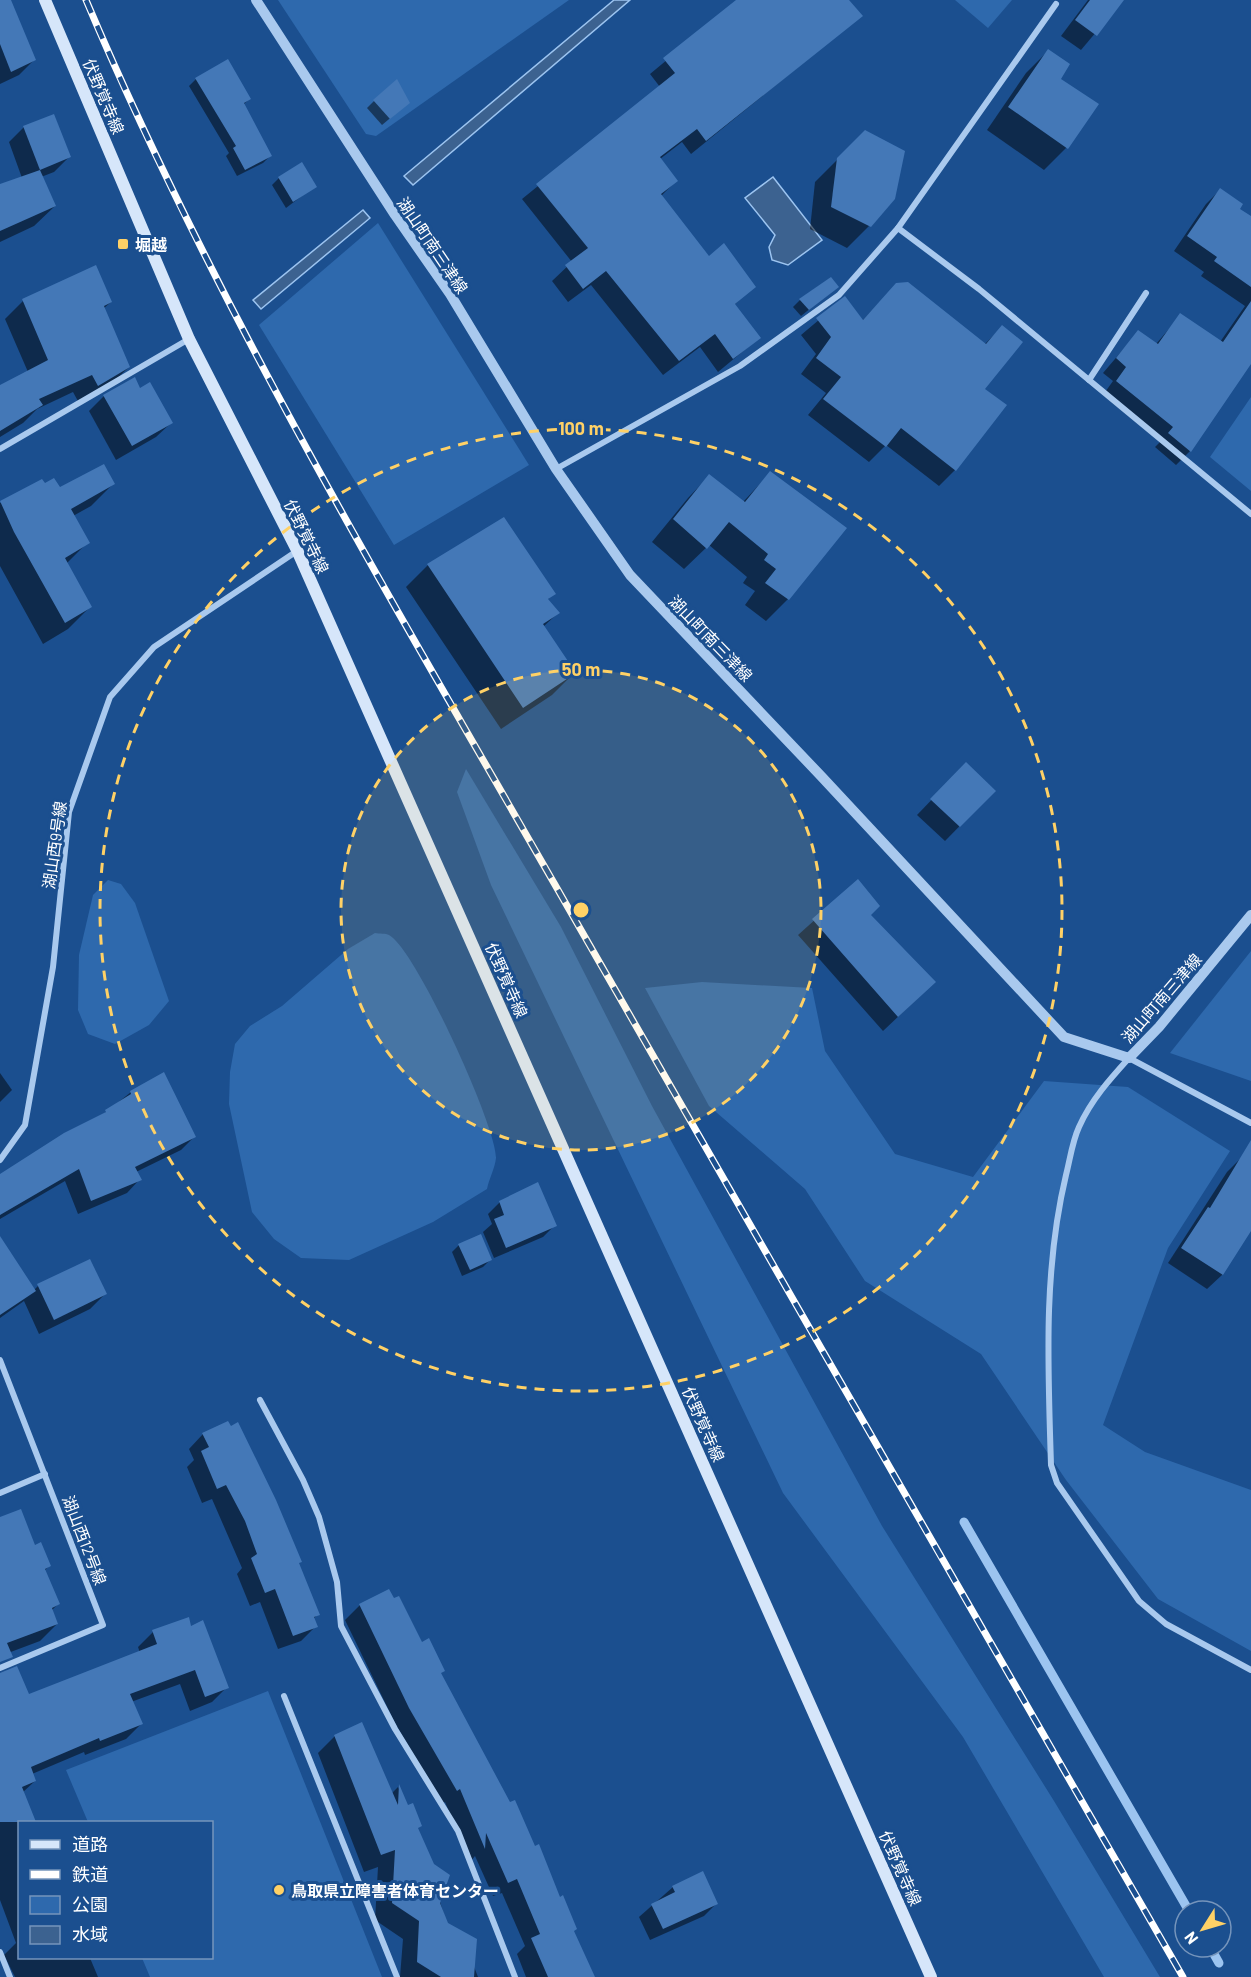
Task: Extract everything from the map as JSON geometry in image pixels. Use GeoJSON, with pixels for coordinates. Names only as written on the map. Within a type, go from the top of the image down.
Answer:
{"type":"FeatureCollection","features":[{"type":"Feature","properties":{"kind":"main road","name":"伏野覚寺線"},"geometry":{"type":"LineString","coordinates":[[45,0],[189,339],[297,550],[931,1977]]}},
{"type":"Feature","properties":{"kind":"street","name":"湖山町南三津線"},"geometry":{"type":"LineString","coordinates":[[256,0],[395,216],[450,294],[556,468],[630,575],[1064,1037],[1129,1058],[1159,1027],[1251,915]]}},
{"type":"Feature","properties":{"kind":"street"},"geometry":{"type":"LineString","coordinates":[[556,468],[740,366],[839,295],[898,228],[1056,4]]}},
{"type":"Feature","properties":{"kind":"street"},"geometry":{"type":"LineString","coordinates":[[898,228],[979,289],[1251,514]]}},
{"type":"Feature","properties":{"kind":"street"},"geometry":{"type":"LineString","coordinates":[[1089,380],[1146,292]]}},
{"type":"Feature","properties":{"kind":"street"},"geometry":{"type":"LineString","coordinates":[[0,448],[189,339]]}},
{"type":"Feature","properties":{"kind":"street","name":"湖山西9号線"},"geometry":{"type":"LineString","coordinates":[[0,1160],[25,1125],[53,967],[69,812],[110,697],[154,647],[297,550]]}},
{"type":"Feature","properties":{"kind":"street"},"geometry":{"type":"LineString","coordinates":[[1251,1123],[1129,1058],[1097,1094],[1078,1128],[1058,1209],[1048,1286],[1051,1465],[1057,1484],[1139,1601],[1166,1624],[1251,1670]]}},
{"type":"Feature","properties":{"kind":"street","name":"湖山西12号線"},"geometry":{"type":"LineString","coordinates":[[0,1360],[103,1625],[0,1668]]}},
{"type":"Feature","properties":{"kind":"street"},"geometry":{"type":"LineString","coordinates":[[260,1400],[320,1517],[337,1582],[341,1626],[395,1729],[458,1831],[515,1977]]}},
{"type":"Feature","properties":{"kind":"street"},"geometry":{"type":"LineString","coordinates":[[0,1493],[45,1474]]}},
{"type":"Feature","properties":{"kind":"street"},"geometry":{"type":"LineString","coordinates":[[284,1696],[397,1977]]}},
{"type":"Feature","properties":{"kind":"street"},"geometry":{"type":"LineString","coordinates":[[0,1952],[10,1977]]}},
{"type":"Feature","properties":{"kind":"green space"},"geometry":{"type":"Polygon","coordinates":[[[278,0],[569,0],[376,136],[366,134],[278,0]]]}},
{"type":"Feature","properties":{"kind":"green space"},"geometry":{"type":"Polygon","coordinates":[[[955,0],[1012,0],[988,28],[955,0]]]}},
{"type":"Feature","properties":{"kind":"green space"},"geometry":{"type":"Polygon","coordinates":[[[378,223],[529,465],[394,545],[259,325],[378,223]]]}},
{"type":"Feature","properties":{"kind":"green space"},"geometry":{"type":"Polygon","coordinates":[[[1251,397],[1251,491],[1210,457],[1251,397]]]}},
{"type":"Feature","properties":{"kind":"green space"},"geometry":{"type":"Polygon","coordinates":[[[466,769],[561,927],[652,1106],[882,1526],[1054,1801],[1160,1977],[1104,1977],[963,1737],[783,1493],[491,885],[457,792],[466,769]]]}},
{"type":"Feature","properties":{"kind":"green space"},"geometry":{"type":"Polygon","coordinates":[[[108,880],[121,884],[135,903],[169,1001],[149,1025],[115,1044],[88,1034],[78,1010],[79,955],[93,895],[108,880]]]}},
{"type":"Feature","properties":{"kind":"green space"},"geometry":{"type":"Polygon","coordinates":[[[375,933],[389,935],[401,947],[435,1003],[483,1112],[493,1140],[496,1158],[487,1189],[433,1222],[349,1260],[301,1258],[274,1239],[252,1212],[229,1104],[230,1072],[235,1044],[250,1026],[282,1006],[348,949],[375,933]]]}},
{"type":"Feature","properties":{"kind":"green space"},"geometry":{"type":"Polygon","coordinates":[[[1251,951],[1251,1081],[1170,1053],[1251,951]]]}},
{"type":"Feature","properties":{"kind":"green space"},"geometry":{"type":"Polygon","coordinates":[[[702,982],[812,988],[825,1051],[895,1154],[973,1177],[1044,1081],[1128,1087],[1230,1151],[1168,1248],[1103,1425],[1145,1452],[1251,1490],[1251,1651],[1158,1599],[1066,1480],[981,1354],[865,1281],[805,1189],[709,1106],[645,988],[702,982]]]}},
{"type":"Feature","properties":{"kind":"green space","name":"鳥取県立障害者体育センター"},"geometry":{"type":"Polygon","coordinates":[[[268,1691],[382,1977],[150,1977],[142,1959],[213,1959],[213,1821],[88,1821],[66,1770],[268,1691]]]}},
{"type":"Feature","properties":{"kind":"water"},"geometry":{"type":"Polygon","coordinates":[[[614,0],[630,0],[413,185],[404,176],[614,0]]]}},
{"type":"Feature","properties":{"kind":"water"},"geometry":{"type":"Polygon","coordinates":[[[773,177],[822,240],[788,265],[772,260],[769,247],[775,235],[745,198],[773,177]]]}},
{"type":"Feature","properties":{"kind":"water"},"geometry":{"type":"Polygon","coordinates":[[[363,210],[370,218],[261,309],[253,300],[363,210]]]}},
{"type":"Feature","properties":{"kind":"building"},"geometry":{"type":"Polygon","coordinates":[[[0,0],[11,0],[36,60],[11,72],[0,44],[0,0]]]}},
{"type":"Feature","properties":{"kind":"building"},"geometry":{"type":"Polygon","coordinates":[[[736,0],[849,0],[863,16],[706,141],[697,129],[660,157],[678,181],[661,194],[709,256],[724,243],[756,287],[735,304],[761,338],[733,359],[715,334],[679,361],[606,271],[583,289],[565,265],[588,248],[536,184],[675,73],[663,58],[736,0]]]}},
{"type":"Feature","properties":{"kind":"building"},"geometry":{"type":"Polygon","coordinates":[[[1090,0],[1124,0],[1097,36],[1075,20],[1090,0]]]}},
{"type":"Feature","properties":{"kind":"building"},"geometry":{"type":"Polygon","coordinates":[[[1048,49],[1070,64],[1061,79],[1099,104],[1068,149],[1008,107],[1048,49]]]}},
{"type":"Feature","properties":{"kind":"building"},"geometry":{"type":"Polygon","coordinates":[[[228,59],[251,99],[244,103],[272,156],[245,170],[233,148],[236,146],[195,78],[228,59]]]}},
{"type":"Feature","properties":{"kind":"building"},"geometry":{"type":"Polygon","coordinates":[[[397,79],[410,103],[390,119],[373,100],[397,79]]]}},
{"type":"Feature","properties":{"kind":"building"},"geometry":{"type":"Polygon","coordinates":[[[54,114],[71,157],[40,170],[23,126],[54,114]]]}},
{"type":"Feature","properties":{"kind":"building"},"geometry":{"type":"Polygon","coordinates":[[[865,130],[905,151],[895,199],[871,227],[831,207],[837,158],[865,130]]]}},
{"type":"Feature","properties":{"kind":"building"},"geometry":{"type":"Polygon","coordinates":[[[302,162],[317,187],[293,202],[278,177],[302,162]]]}},
{"type":"Feature","properties":{"kind":"building"},"geometry":{"type":"Polygon","coordinates":[[[40,170],[56,206],[0,231],[0,184],[40,170]]]}},
{"type":"Feature","properties":{"kind":"building"},"geometry":{"type":"Polygon","coordinates":[[[1220,188],[1243,204],[1240,209],[1251,216],[1251,287],[1214,261],[1217,257],[1187,236],[1220,188]]]}},
{"type":"Feature","properties":{"kind":"building"},"geometry":{"type":"Polygon","coordinates":[[[96,265],[112,302],[104,306],[130,367],[98,386],[92,375],[39,399],[43,405],[0,431],[0,385],[48,360],[22,299],[96,265]]]}},
{"type":"Feature","properties":{"kind":"building"},"geometry":{"type":"Polygon","coordinates":[[[831,277],[839,287],[809,310],[799,299],[831,277]]]}},
{"type":"Feature","properties":{"kind":"building"},"geometry":{"type":"Polygon","coordinates":[[[908,282],[986,344],[1002,325],[1023,342],[985,389],[1007,405],[956,471],[901,428],[886,447],[823,399],[841,377],[816,358],[831,337],[816,318],[845,296],[863,320],[896,283],[908,282]]]}},
{"type":"Feature","properties":{"kind":"building"},"geometry":{"type":"Polygon","coordinates":[[[1251,301],[1251,364],[1191,452],[1168,433],[1173,427],[1116,381],[1126,367],[1116,358],[1138,330],[1158,344],[1180,313],[1223,342],[1251,301]]]}},
{"type":"Feature","properties":{"kind":"building"},"geometry":{"type":"Polygon","coordinates":[[[135,377],[140,388],[150,382],[173,423],[132,446],[103,395],[135,377]]]}},
{"type":"Feature","properties":{"kind":"building"},"geometry":{"type":"Polygon","coordinates":[[[104,464],[115,484],[71,509],[90,543],[65,558],[92,607],[65,623],[14,532],[0,501],[42,479],[45,483],[54,478],[60,487],[104,464]]]}},
{"type":"Feature","properties":{"kind":"building"},"geometry":{"type":"Polygon","coordinates":[[[770,471],[847,528],[789,600],[765,583],[776,569],[764,560],[768,554],[729,522],[707,549],[673,519],[709,474],[745,502],[770,471]]]}},
{"type":"Feature","properties":{"kind":"building"},"geometry":{"type":"Polygon","coordinates":[[[504,517],[556,594],[548,599],[560,613],[543,624],[576,673],[523,708],[427,564],[504,517]]]}},
{"type":"Feature","properties":{"kind":"building"},"geometry":{"type":"Polygon","coordinates":[[[966,762],[996,791],[960,827],[930,799],[966,762]]]}},
{"type":"Feature","properties":{"kind":"building"},"geometry":{"type":"Polygon","coordinates":[[[858,879],[880,906],[871,915],[936,982],[898,1017],[812,919],[858,879]]]}},
{"type":"Feature","properties":{"kind":"building"},"geometry":{"type":"Polygon","coordinates":[[[164,1072],[196,1137],[135,1167],[142,1180],[91,1201],[79,1169],[0,1215],[0,1174],[64,1133],[106,1112],[105,1110],[131,1094],[130,1091],[164,1072]]]}},
{"type":"Feature","properties":{"kind":"building"},"geometry":{"type":"Polygon","coordinates":[[[1251,1140],[1251,1231],[1223,1275],[1181,1248],[1208,1207],[1210,1208],[1251,1140]]]}},
{"type":"Feature","properties":{"kind":"building"},"geometry":{"type":"Polygon","coordinates":[[[538,1182],[557,1226],[506,1248],[494,1219],[504,1215],[499,1201],[538,1182]]]}},
{"type":"Feature","properties":{"kind":"building"},"geometry":{"type":"Polygon","coordinates":[[[481,1234],[492,1260],[470,1270],[458,1244],[481,1234]]]}},
{"type":"Feature","properties":{"kind":"building"},"geometry":{"type":"Polygon","coordinates":[[[0,1236],[36,1291],[0,1315],[0,1236]]]}},
{"type":"Feature","properties":{"kind":"building"},"geometry":{"type":"Polygon","coordinates":[[[90,1259],[107,1294],[54,1320],[37,1284],[90,1259]]]}},
{"type":"Feature","properties":{"kind":"building"},"geometry":{"type":"Polygon","coordinates":[[[228,1421],[231,1426],[238,1422],[276,1500],[302,1562],[299,1563],[320,1615],[314,1617],[318,1627],[293,1636],[275,1589],[265,1593],[251,1558],[257,1554],[245,1521],[226,1485],[217,1489],[201,1451],[209,1447],[202,1433],[228,1421]]]}},
{"type":"Feature","properties":{"kind":"building"},"geometry":{"type":"Polygon","coordinates":[[[21,1509],[35,1545],[41,1542],[51,1566],[45,1569],[60,1604],[52,1608],[58,1624],[7,1643],[13,1657],[0,1662],[0,1517],[21,1509]]]}},
{"type":"Feature","properties":{"kind":"building"},"geometry":{"type":"Polygon","coordinates":[[[389,1589],[394,1598],[399,1596],[422,1642],[429,1638],[445,1671],[441,1673],[510,1802],[515,1800],[535,1846],[539,1844],[560,1897],[563,1895],[577,1929],[574,1931],[595,1977],[548,1977],[531,1938],[540,1934],[517,1879],[508,1883],[486,1833],[485,1849],[460,1789],[457,1791],[409,1708],[359,1604],[389,1589]]]}},
{"type":"Feature","properties":{"kind":"building"},"geometry":{"type":"Polygon","coordinates":[[[189,1617],[191,1626],[203,1620],[229,1688],[205,1697],[195,1670],[130,1694],[143,1724],[100,1741],[99,1738],[31,1767],[36,1781],[22,1787],[36,1821],[0,1822],[0,1673],[17,1666],[29,1694],[157,1644],[152,1630],[189,1617]]]}},
{"type":"Feature","properties":{"kind":"building"},"geometry":{"type":"Polygon","coordinates":[[[362,1722],[398,1805],[399,1784],[408,1805],[413,1803],[422,1826],[418,1828],[434,1864],[450,1875],[440,1903],[448,1923],[477,1939],[474,1977],[441,1977],[417,1962],[419,1921],[392,1903],[395,1850],[381,1855],[334,1735],[362,1722]]]}},
{"type":"Feature","properties":{"kind":"building"},"geometry":{"type":"Polygon","coordinates":[[[703,1871],[718,1904],[663,1929],[651,1904],[675,1892],[672,1886],[703,1871]]]}},
{"type":"Feature","properties":{"kind":"waterway"},"geometry":{"type":"LineString","coordinates":[[964,1522],[1182,1899]]}},
{"type":"Feature","properties":{"kind":"waterway"},"geometry":{"type":"LineString","coordinates":[[1217,1959],[1219,1963]]}},
{"type":"Feature","properties":{"kind":"railway"},"geometry":{"type":"LineString","coordinates":[[86,0],[191,227],[247,338],[367,558],[1183,1977]]}},
{"type":"Feature","properties":{"kind":"place","name":"堀越"},"geometry":{"type":"Point","coordinates":[123,244]}},
{"type":"Feature","properties":{"kind":"place","name":"鳥取県立障害者体育センター"},"geometry":{"type":"Point","coordinates":[279,1890]}}]}
